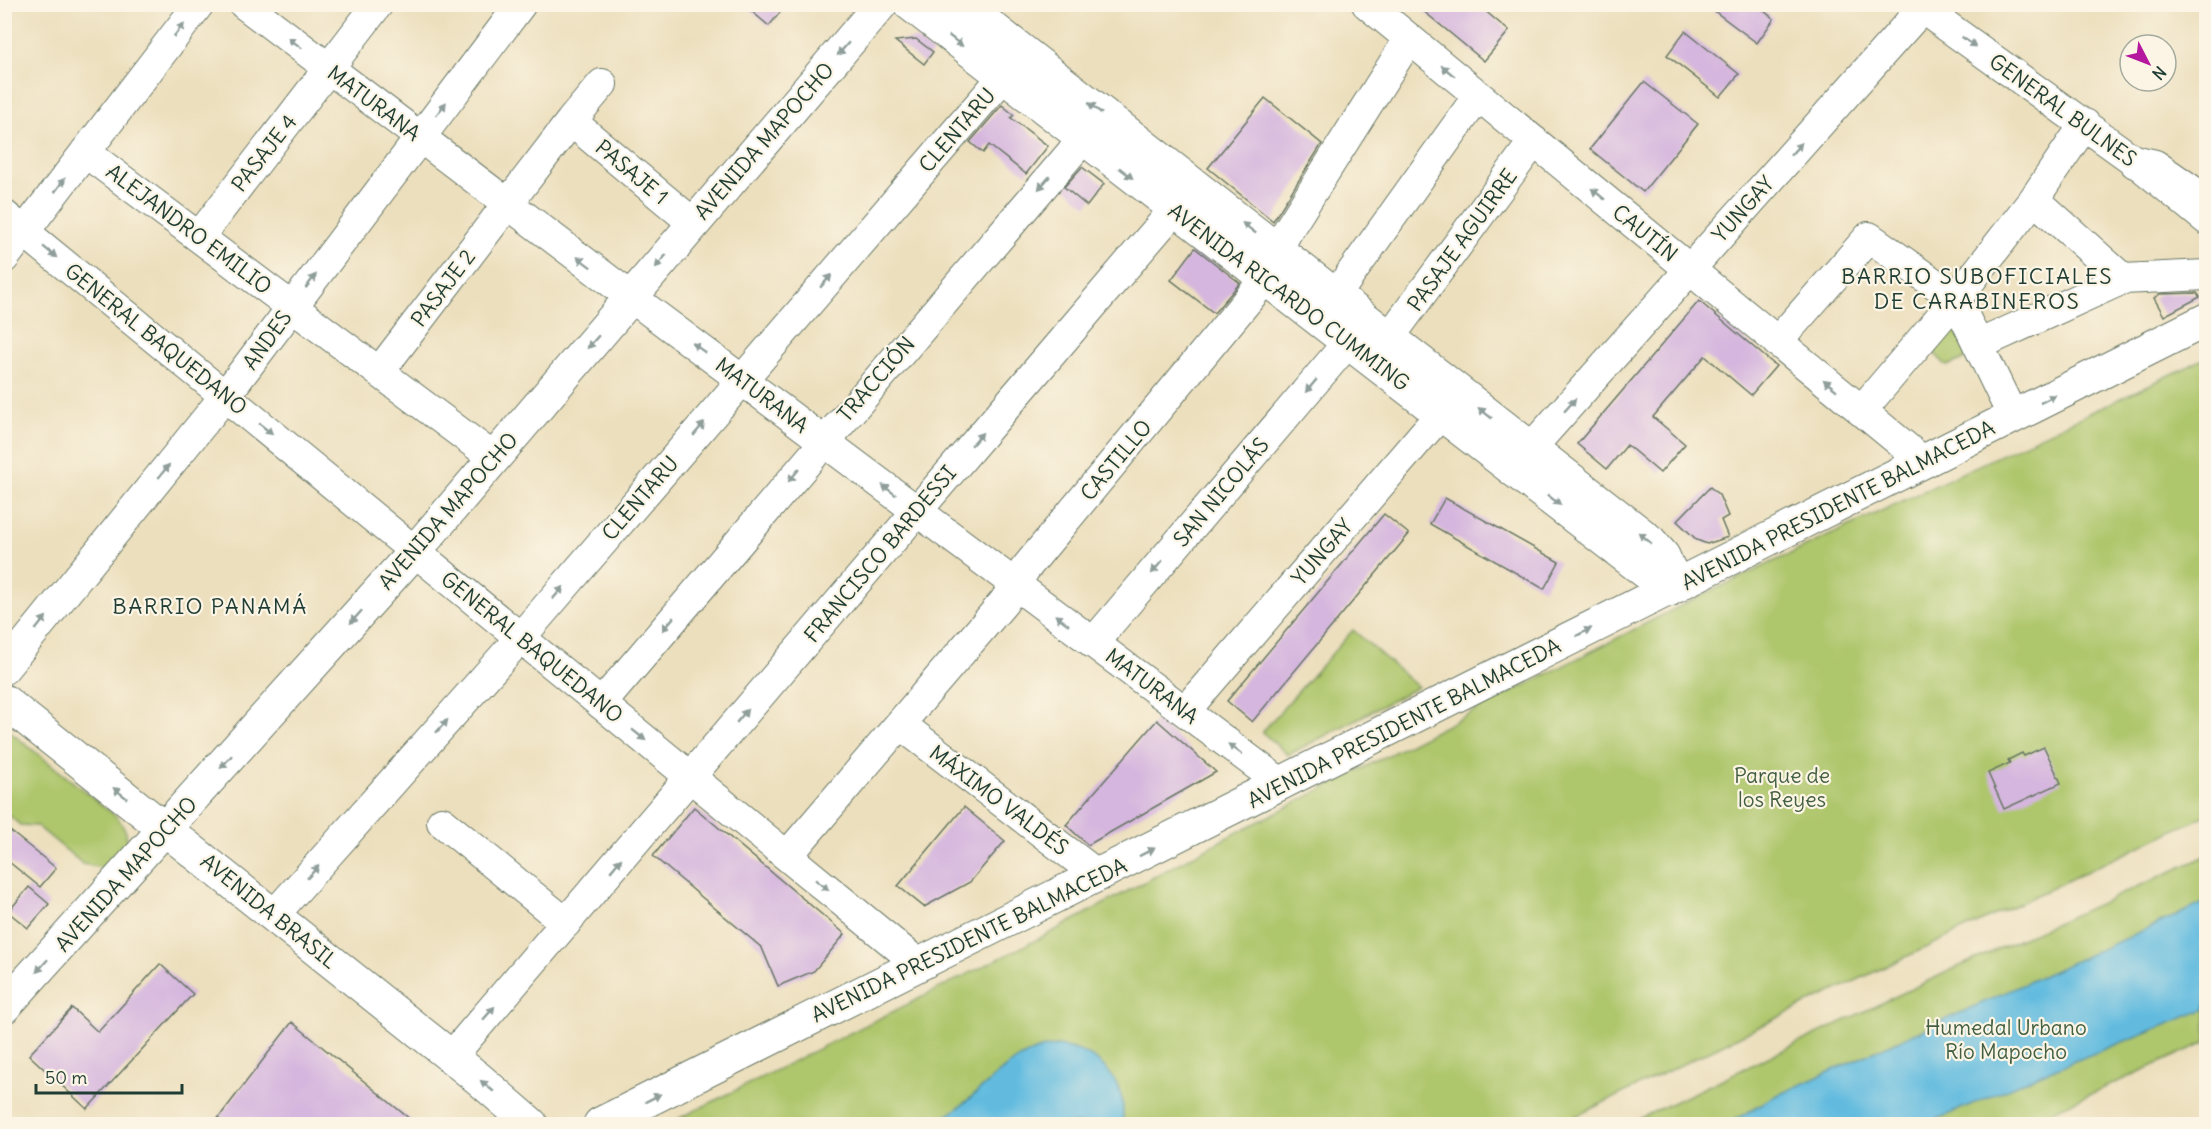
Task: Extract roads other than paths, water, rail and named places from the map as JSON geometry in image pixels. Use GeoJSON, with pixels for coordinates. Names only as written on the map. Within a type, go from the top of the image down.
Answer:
{"type":"FeatureCollection","features":[{"type":"Feature","properties":{"kind":"main road","name":"AVENIDA MAPOCHO"},"geometry":{"type":"LineString","coordinates":[[4,1007],[166,830],[415,551],[881,4]]}},
{"type":"Feature","properties":{"kind":"main road","name":"AVENIDA RICARDO CUMMING"},"geometry":{"type":"LineString","coordinates":[[910,4],[1083,139],[1184,197]]}},
{"type":"Feature","properties":{"kind":"main road","name":"AVENIDA RICARDO CUMMING"},"geometry":{"type":"LineString","coordinates":[[962,4],[1184,197],[1271,264],[1348,341],[1450,403],[1522,459],[1650,541],[1663,556],[1673,588]]}},
{"type":"Feature","properties":{"kind":"main road"},"geometry":{"type":"LineString","coordinates":[[2136,162],[2154,166],[2206,202]]}},
{"type":"Feature","properties":{"kind":"main road","name":"AVENIDA RICARDO CUMMING"},"geometry":{"type":"LineString","coordinates":[[1271,264],[1335,296],[1389,338],[1450,403]]}},
{"type":"Feature","properties":{"kind":"main road","name":"AVENIDA PRESIDENTE BALMACEDA"},"geometry":{"type":"LineString","coordinates":[[600,1125],[2206,320]]}},
{"type":"Feature","properties":{"kind":"main road","name":"AVENIDA BRASIL"},"geometry":{"type":"LineString","coordinates":[[4,701],[451,1057],[531,1125]]}},
{"type":"Feature","properties":{"kind":"street"},"geometry":{"type":"LineString","coordinates":[[4,258],[15,223],[85,152],[199,4]]}},
{"type":"Feature","properties":{"kind":"street","name":"MATURANA"},"geometry":{"type":"LineString","coordinates":[[244,4],[741,380],[1282,784]]}},
{"type":"Feature","properties":{"kind":"street","name":"PASAJE 4"},"geometry":{"type":"LineString","coordinates":[[199,237],[378,4]]}},
{"type":"Feature","properties":{"kind":"street","name":"ANDES"},"geometry":{"type":"LineString","coordinates":[[4,669],[225,396],[521,4]]}},
{"type":"Feature","properties":{"kind":"street","name":"CAUTÍN"},"geometry":{"type":"LineString","coordinates":[[1367,4],[1924,462]]}},
{"type":"Feature","properties":{"kind":"street","name":"GENERAL BULNES"},"geometry":{"type":"LineString","coordinates":[[1921,6],[2136,162],[2206,219]]}},
{"type":"Feature","properties":{"kind":"street","name":"YUNGAY"},"geometry":{"type":"LineString","coordinates":[[1522,459],[1921,6]]}},
{"type":"Feature","properties":{"kind":"street","name":"CASTILLO"},"geometry":{"type":"LineString","coordinates":[[787,856],[1004,602],[1015,584],[1271,264],[1409,39]]}},
{"type":"Feature","properties":{"kind":"street","name":"CLENTARU"},"geometry":{"type":"LineString","coordinates":[[274,915],[520,638],[1003,77]]}},
{"type":"Feature","properties":{"kind":"street"},"geometry":{"type":"LineString","coordinates":[[507,204],[602,84]]}},
{"type":"Feature","properties":{"kind":"street"},"geometry":{"type":"LineString","coordinates":[[1335,296],[1478,96]]}},
{"type":"Feature","properties":{"kind":"street","name":"PASAJE 1"},"geometry":{"type":"LineString","coordinates":[[571,121],[693,223]]}},
{"type":"Feature","properties":{"kind":"street"},"geometry":{"type":"LineString","coordinates":[[1862,411],[1956,299],[2034,198],[2085,124]]}},
{"type":"Feature","properties":{"kind":"street","name":"TRACCIÓN"},"geometry":{"type":"LineString","coordinates":[[601,704],[1083,139]]}},
{"type":"Feature","properties":{"kind":"street","name":"PASAJE AGUIRRE"},"geometry":{"type":"LineString","coordinates":[[1389,338],[1534,141]]}},
{"type":"Feature","properties":{"kind":"street","name":"ALEJANDRO EMILIO"},"geometry":{"type":"LineString","coordinates":[[85,152],[494,458]]}},
{"type":"Feature","properties":{"kind":"street","name":"FRANCISCO BARDESSI"},"geometry":{"type":"LineString","coordinates":[[451,1057],[1184,197]]}},
{"type":"Feature","properties":{"kind":"street"},"geometry":{"type":"LineString","coordinates":[[2034,198],[2123,279]]}},
{"type":"Feature","properties":{"kind":"street","name":"PASAJE 2"},"geometry":{"type":"LineString","coordinates":[[379,372],[507,204]]}},
{"type":"Feature","properties":{"kind":"street","name":"GENERAL BAQUEDANO"},"geometry":{"type":"LineString","coordinates":[[15,223],[920,965]]}},
{"type":"Feature","properties":{"kind":"street"},"geometry":{"type":"LineString","coordinates":[[1778,342],[1869,237],[1956,299],[2013,417]]}},
{"type":"Feature","properties":{"kind":"street"},"geometry":{"type":"LineString","coordinates":[[1978,345],[2123,279],[2206,275]]}},
{"type":"Feature","properties":{"kind":"street","name":"SAN NICOLÁS"},"geometry":{"type":"LineString","coordinates":[[1093,643],[1348,341]]}},
{"type":"Feature","properties":{"kind":"street","name":"YUNGAY"},"geometry":{"type":"LineString","coordinates":[[1185,711],[1450,403]]}},
{"type":"Feature","properties":{"kind":"street","name":"MÁXIMO VALDÉS"},"geometry":{"type":"LineString","coordinates":[[900,724],[1099,876]]}},
{"type":"Feature","properties":{"kind":"street"},"geometry":{"type":"LineString","coordinates":[[442,822],[566,923]]}},
{"type":"Feature","properties":{"kind":"water"},"geometry":{"type":"Polygon","coordinates":[[[2206,902],[2206,1009],[2042,1074],[1926,1124],[1728,1124],[1771,1098],[2206,902]]]}},
{"type":"Feature","properties":{"kind":"water"},"geometry":{"type":"Polygon","coordinates":[[[1057,1046],[1085,1054],[1108,1070],[1121,1094],[1122,1124],[926,1124],[960,1107],[1019,1058],[1037,1050],[1057,1046]]]}},
{"type":"Feature","properties":{"kind":"district","name":"BARRIO SUBOFICIALES DE CARABINEROS"},"geometry":{"type":"Point","coordinates":[1977,288]}},
{"type":"Feature","properties":{"kind":"district","name":"BARRIO PANAMÁ"},"geometry":{"type":"Point","coordinates":[210,606]}},
{"type":"Feature","properties":{"kind":"park label","name":"Parque de los Reyes"},"geometry":{"type":"Point","coordinates":[1782,787]}},
{"type":"Feature","properties":{"kind":"park label","name":"Humedal Urbano Río Mapocho"},"geometry":{"type":"Point","coordinates":[2006,1039]}}]}
